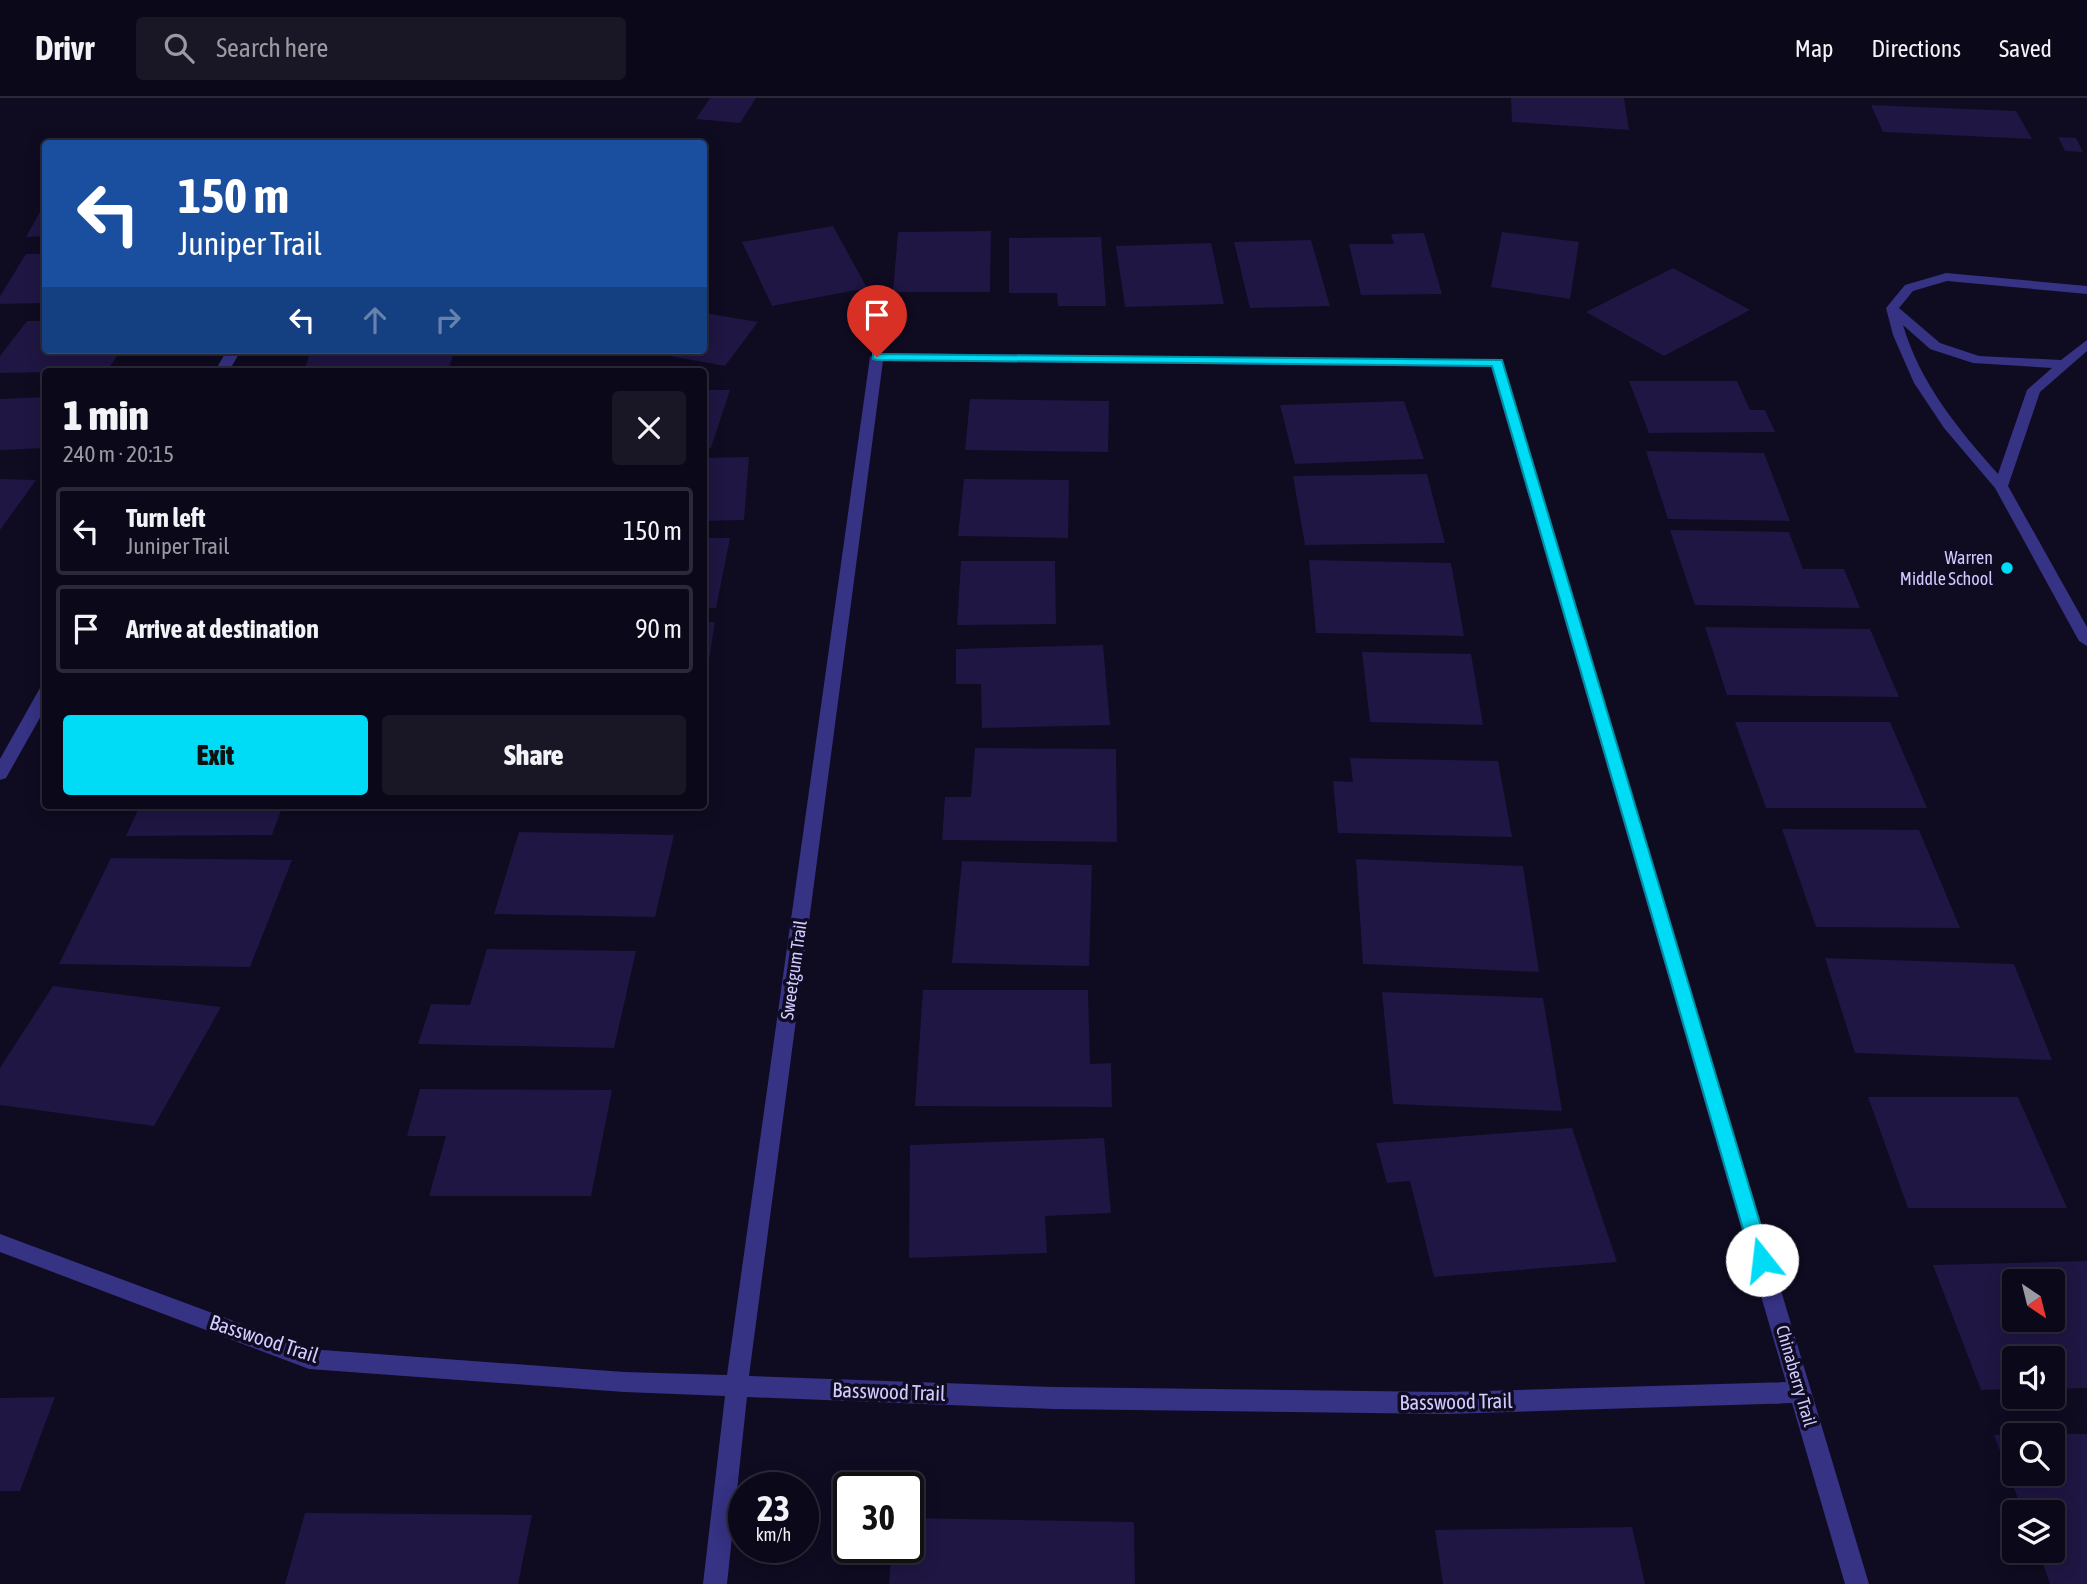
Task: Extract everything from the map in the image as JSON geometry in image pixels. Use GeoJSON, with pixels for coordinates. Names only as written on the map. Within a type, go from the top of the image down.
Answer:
{"type":"FeatureCollection","features":[{"type":"Feature","properties":{"kind":"street"},"geometry":{"type":"LineString","coordinates":[[1892,308],[1909,288],[1946,277],[2087,290]]}},
{"type":"Feature","properties":{"kind":"street"},"geometry":{"type":"LineString","coordinates":[[1892,308],[1935,345],[1978,360],[2062,364]]}},
{"type":"Feature","properties":{"kind":"street"},"geometry":{"type":"LineString","coordinates":[[1892,308],[1900,343],[1943,422],[2001,486],[2087,640]]}},
{"type":"Feature","properties":{"kind":"street"},"geometry":{"type":"LineString","coordinates":[[2001,486],[2034,390],[2087,344]]}},
{"type":"Feature","properties":{"kind":"street","name":"Chinaberry Trail"},"geometry":{"type":"LineString","coordinates":[[877,357],[1497,363],[1857,1584]]}},
{"type":"Feature","properties":{"kind":"street","name":"Sweetgum Trail"},"geometry":{"type":"LineString","coordinates":[[715,1584],[737,1386],[877,357]]}},
{"type":"Feature","properties":{"kind":"street"},"geometry":{"type":"LineString","coordinates":[[0,774],[42,699]]}},
{"type":"Feature","properties":{"kind":"street","name":"Basswood Trail"},"geometry":{"type":"LineString","coordinates":[[0,1243],[309,1359],[624,1382],[1053,1398],[1446,1403],[1801,1392]]}},
{"type":"Feature","properties":{"kind":"building"},"geometry":{"type":"Polygon","coordinates":[[[710,98],[756,98],[740,123],[696,119],[710,98]]]}},
{"type":"Feature","properties":{"kind":"building"},"geometry":{"type":"Polygon","coordinates":[[[1511,98],[1624,98],[1629,130],[1512,122],[1511,98]]]}},
{"type":"Feature","properties":{"kind":"building"},"geometry":{"type":"Polygon","coordinates":[[[1871,105],[2016,111],[2032,139],[1883,132],[1871,105]]]}},
{"type":"Feature","properties":{"kind":"building"},"geometry":{"type":"Polygon","coordinates":[[[2058,137],[2076,138],[2083,152],[2065,151],[2058,137]]]}},
{"type":"Feature","properties":{"kind":"building"},"geometry":{"type":"Polygon","coordinates":[[[42,208],[42,236],[26,237],[42,208]]]}},
{"type":"Feature","properties":{"kind":"building"},"geometry":{"type":"Polygon","coordinates":[[[833,226],[867,288],[772,306],[742,242],[833,226]]]}},
{"type":"Feature","properties":{"kind":"building"},"geometry":{"type":"Polygon","coordinates":[[[991,231],[990,292],[893,292],[898,232],[991,231]]]}},
{"type":"Feature","properties":{"kind":"building"},"geometry":{"type":"Polygon","coordinates":[[[1502,232],[1579,242],[1570,299],[1491,287],[1502,232]]]}},
{"type":"Feature","properties":{"kind":"building"},"geometry":{"type":"Polygon","coordinates":[[[1424,233],[1442,294],[1361,295],[1349,244],[1394,244],[1391,234],[1424,233]]]}},
{"type":"Feature","properties":{"kind":"building"},"geometry":{"type":"Polygon","coordinates":[[[1101,237],[1106,306],[1058,306],[1057,293],[1009,293],[1009,238],[1101,237]]]}},
{"type":"Feature","properties":{"kind":"building"},"geometry":{"type":"Polygon","coordinates":[[[1311,240],[1330,306],[1250,308],[1234,242],[1311,240]]]}},
{"type":"Feature","properties":{"kind":"building"},"geometry":{"type":"Polygon","coordinates":[[[1211,243],[1224,304],[1125,307],[1116,246],[1211,243]]]}},
{"type":"Feature","properties":{"kind":"building"},"geometry":{"type":"Polygon","coordinates":[[[26,254],[42,254],[42,303],[0,304],[0,296],[26,254]]]}},
{"type":"Feature","properties":{"kind":"building"},"geometry":{"type":"Polygon","coordinates":[[[1673,268],[1750,310],[1664,356],[1586,312],[1673,268]]]}},
{"type":"Feature","properties":{"kind":"building"},"geometry":{"type":"Polygon","coordinates":[[[707,314],[758,322],[725,366],[659,354],[707,354],[707,314]]]}},
{"type":"Feature","properties":{"kind":"building"},"geometry":{"type":"Polygon","coordinates":[[[27,321],[42,321],[42,354],[118,354],[109,368],[42,368],[42,372],[0,373],[0,356],[27,321]]]}},
{"type":"Feature","properties":{"kind":"building"},"geometry":{"type":"Polygon","coordinates":[[[310,354],[453,354],[449,368],[305,368],[310,354]]]}},
{"type":"Feature","properties":{"kind":"building"},"geometry":{"type":"Polygon","coordinates":[[[1629,381],[1737,381],[1750,410],[1765,410],[1775,432],[1649,433],[1629,381]]]}},
{"type":"Feature","properties":{"kind":"building"},"geometry":{"type":"Polygon","coordinates":[[[707,390],[730,390],[711,448],[707,448],[707,390]]]}},
{"type":"Feature","properties":{"kind":"building"},"geometry":{"type":"Polygon","coordinates":[[[42,397],[42,448],[0,450],[0,399],[42,397]]]}},
{"type":"Feature","properties":{"kind":"building"},"geometry":{"type":"Polygon","coordinates":[[[970,399],[1109,401],[1108,452],[965,450],[970,399]]]}},
{"type":"Feature","properties":{"kind":"building"},"geometry":{"type":"Polygon","coordinates":[[[1404,401],[1424,459],[1295,464],[1280,405],[1404,401]]]}},
{"type":"Feature","properties":{"kind":"building"},"geometry":{"type":"Polygon","coordinates":[[[1646,451],[1764,453],[1790,521],[1668,519],[1646,451]]]}},
{"type":"Feature","properties":{"kind":"building"},"geometry":{"type":"Polygon","coordinates":[[[749,457],[744,520],[707,521],[707,458],[749,457]]]}},
{"type":"Feature","properties":{"kind":"building"},"geometry":{"type":"Polygon","coordinates":[[[1427,474],[1445,543],[1305,545],[1293,476],[1427,474]]]}},
{"type":"Feature","properties":{"kind":"building"},"geometry":{"type":"Polygon","coordinates":[[[0,479],[36,480],[0,530],[0,479]]]}},
{"type":"Feature","properties":{"kind":"building"},"geometry":{"type":"Polygon","coordinates":[[[964,479],[1069,480],[1068,538],[958,536],[964,479]]]}},
{"type":"Feature","properties":{"kind":"building"},"geometry":{"type":"Polygon","coordinates":[[[1670,530],[1789,532],[1803,569],[1844,569],[1860,608],[1695,605],[1670,530]]]}},
{"type":"Feature","properties":{"kind":"building"},"geometry":{"type":"Polygon","coordinates":[[[707,538],[730,538],[716,608],[707,608],[707,538]]]}},
{"type":"Feature","properties":{"kind":"building"},"geometry":{"type":"Polygon","coordinates":[[[1309,560],[1451,563],[1464,636],[1316,633],[1309,560]]]}},
{"type":"Feature","properties":{"kind":"building"},"geometry":{"type":"Polygon","coordinates":[[[961,561],[1055,561],[1056,624],[957,625],[961,561]]]}},
{"type":"Feature","properties":{"kind":"building"},"geometry":{"type":"Polygon","coordinates":[[[707,622],[715,622],[707,672],[707,622]]]}},
{"type":"Feature","properties":{"kind":"building"},"geometry":{"type":"Polygon","coordinates":[[[1705,627],[1870,629],[1899,697],[1727,695],[1705,627]]]}},
{"type":"Feature","properties":{"kind":"building"},"geometry":{"type":"Polygon","coordinates":[[[1103,645],[1110,725],[982,728],[981,684],[956,684],[956,649],[1103,645]]]}},
{"type":"Feature","properties":{"kind":"building"},"geometry":{"type":"Polygon","coordinates":[[[1362,652],[1471,654],[1483,725],[1370,722],[1362,652]]]}},
{"type":"Feature","properties":{"kind":"building"},"geometry":{"type":"Polygon","coordinates":[[[1735,722],[1890,722],[1927,808],[1766,808],[1735,722]]]}},
{"type":"Feature","properties":{"kind":"building"},"geometry":{"type":"Polygon","coordinates":[[[975,748],[1116,749],[1117,842],[942,840],[945,797],[971,797],[975,748]]]}},
{"type":"Feature","properties":{"kind":"building"},"geometry":{"type":"Polygon","coordinates":[[[1350,758],[1498,761],[1512,837],[1338,833],[1333,781],[1353,782],[1350,758]]]}},
{"type":"Feature","properties":{"kind":"building"},"geometry":{"type":"Polygon","coordinates":[[[138,809],[282,809],[272,835],[126,836],[138,809]]]}},
{"type":"Feature","properties":{"kind":"building"},"geometry":{"type":"Polygon","coordinates":[[[1782,829],[1919,830],[1960,928],[1816,927],[1782,829]]]}},
{"type":"Feature","properties":{"kind":"building"},"geometry":{"type":"Polygon","coordinates":[[[519,832],[674,835],[655,917],[494,914],[519,832]]]}},
{"type":"Feature","properties":{"kind":"building"},"geometry":{"type":"Polygon","coordinates":[[[111,858],[292,860],[250,967],[59,964],[111,858]]]}},
{"type":"Feature","properties":{"kind":"building"},"geometry":{"type":"Polygon","coordinates":[[[1356,859],[1523,866],[1539,972],[1363,964],[1356,859]]]}},
{"type":"Feature","properties":{"kind":"building"},"geometry":{"type":"Polygon","coordinates":[[[962,861],[1092,865],[1089,966],[952,963],[962,861]]]}},
{"type":"Feature","properties":{"kind":"building"},"geometry":{"type":"Polygon","coordinates":[[[487,949],[636,951],[614,1048],[418,1044],[431,1004],[470,1005],[487,949]]]}},
{"type":"Feature","properties":{"kind":"building"},"geometry":{"type":"Polygon","coordinates":[[[1825,958],[2014,964],[2052,1060],[1855,1053],[1825,958]]]}},
{"type":"Feature","properties":{"kind":"building"},"geometry":{"type":"Polygon","coordinates":[[[53,986],[221,1007],[154,1126],[0,1105],[0,1068],[53,986]]]}},
{"type":"Feature","properties":{"kind":"building"},"geometry":{"type":"Polygon","coordinates":[[[923,990],[1088,990],[1090,1064],[1111,1063],[1112,1107],[915,1106],[923,990]]]}},
{"type":"Feature","properties":{"kind":"building"},"geometry":{"type":"Polygon","coordinates":[[[1382,992],[1543,998],[1562,1111],[1393,1104],[1382,992]]]}},
{"type":"Feature","properties":{"kind":"building"},"geometry":{"type":"Polygon","coordinates":[[[420,1089],[612,1090],[591,1196],[429,1196],[446,1136],[407,1136],[420,1089]]]}},
{"type":"Feature","properties":{"kind":"building"},"geometry":{"type":"Polygon","coordinates":[[[1868,1097],[2018,1097],[2067,1208],[1908,1208],[1868,1097]]]}},
{"type":"Feature","properties":{"kind":"building"},"geometry":{"type":"Polygon","coordinates":[[[1572,1128],[1617,1262],[1434,1277],[1410,1181],[1387,1183],[1376,1143],[1572,1128]]]}},
{"type":"Feature","properties":{"kind":"building"},"geometry":{"type":"Polygon","coordinates":[[[1104,1138],[1111,1213],[1045,1216],[1047,1253],[909,1258],[910,1145],[1104,1138]]]}},
{"type":"Feature","properties":{"kind":"building"},"geometry":{"type":"Polygon","coordinates":[[[2087,1261],[2087,1388],[2065,1389],[2065,1346],[2002,1346],[2002,1389],[1981,1390],[1933,1265],[2087,1261]]]}},
{"type":"Feature","properties":{"kind":"building"},"geometry":{"type":"Polygon","coordinates":[[[55,1397],[20,1491],[0,1491],[0,1398],[55,1397]]]}},
{"type":"Feature","properties":{"kind":"building"},"geometry":{"type":"Polygon","coordinates":[[[2065,1434],[2087,1434],[2087,1584],[2050,1584],[2043,1563],[2065,1563],[2065,1500],[2018,1500],[2013,1486],[2065,1486],[2065,1434]]]}},
{"type":"Feature","properties":{"kind":"building"},"geometry":{"type":"Polygon","coordinates":[[[1994,1435],[2002,1435],[2002,1456],[1994,1435]]]}},
{"type":"Feature","properties":{"kind":"building"},"geometry":{"type":"Polygon","coordinates":[[[305,1513],[532,1515],[518,1584],[285,1584],[305,1513]]]}},
{"type":"Feature","properties":{"kind":"building"},"geometry":{"type":"Polygon","coordinates":[[[924,1518],[1134,1522],[1135,1584],[889,1584],[891,1563],[924,1563],[924,1518]]]}},
{"type":"Feature","properties":{"kind":"building"},"geometry":{"type":"Polygon","coordinates":[[[1632,1527],[1645,1584],[1443,1584],[1435,1530],[1632,1527]]]}},
{"type":"Feature","properties":{"kind":"place","name":"Warren Middle School"},"geometry":{"type":"Point","coordinates":[2007,568]}},
{"type":"Feature","properties":{"kind":"route"},"geometry":{"type":"LineString","coordinates":[[877,357],[1497,363],[1762,1260]]}}]}
